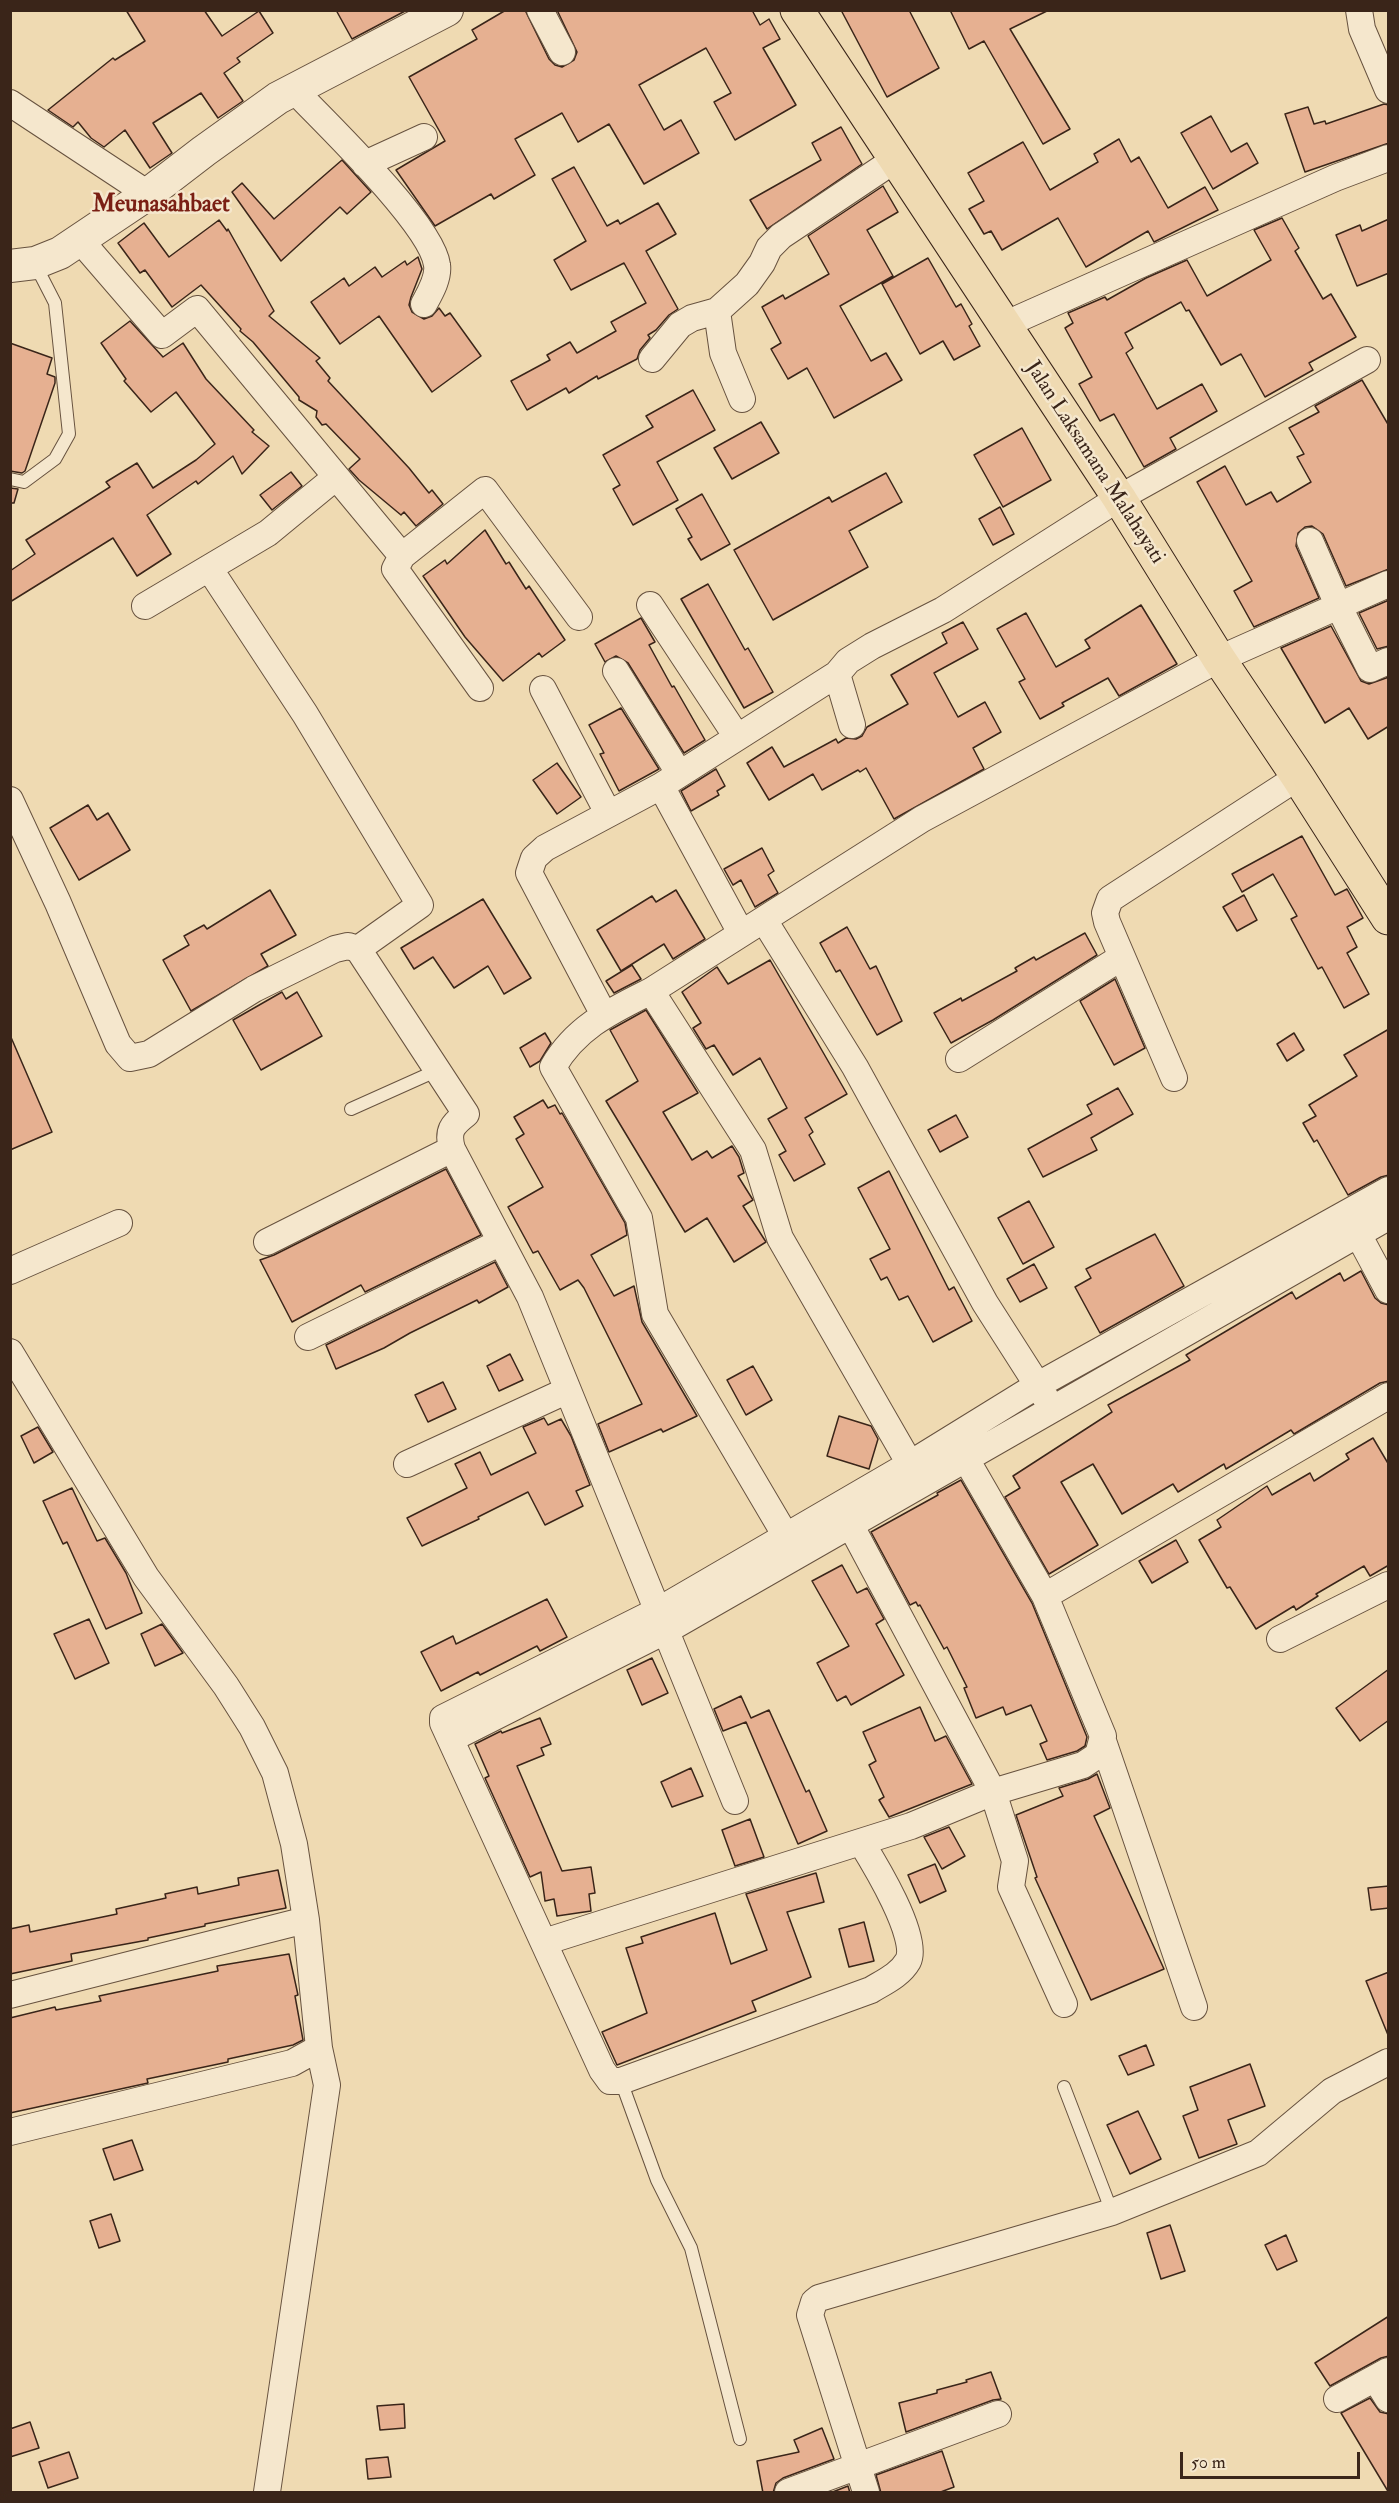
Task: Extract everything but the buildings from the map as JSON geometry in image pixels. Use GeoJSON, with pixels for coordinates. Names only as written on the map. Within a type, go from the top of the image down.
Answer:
{"type":"FeatureCollection","features":[{"type":"Feature","properties":{"kind":"highway","name":"Jalan Laksamana Malahayati"},"geometry":{"type":"LineString","coordinates":[[797,10],[1119,498],[1219,659],[1298,777],[1380,885],[1389,918]]}},
{"type":"Feature","properties":{"kind":"street"},"geometry":{"type":"LineString","coordinates":[[23,264],[60,253],[148,194],[213,144],[294,90],[447,10]]}},
{"type":"Feature","properties":{"kind":"street"},"geometry":{"type":"LineString","coordinates":[[540,10],[562,52]]}},
{"type":"Feature","properties":{"kind":"street"},"geometry":{"type":"LineString","coordinates":[[1359,10],[1362,29],[1388,86]]}},
{"type":"Feature","properties":{"kind":"street"},"geometry":{"type":"LineString","coordinates":[[294,90],[411,216],[435,256],[437,272],[424,304]]}},
{"type":"Feature","properties":{"kind":"street"},"geometry":{"type":"LineString","coordinates":[[10,103],[148,194]]}},
{"type":"Feature","properties":{"kind":"street"},"geometry":{"type":"LineString","coordinates":[[365,164],[424,137]]}},
{"type":"Feature","properties":{"kind":"street"},"geometry":{"type":"LineString","coordinates":[[1004,325],[1335,178],[1389,158]]}},
{"type":"Feature","properties":{"kind":"street"},"geometry":{"type":"LineString","coordinates":[[652,359],[680,325],[692,318],[717,311],[751,279],[769,248],[781,236],[896,159]]}},
{"type":"Feature","properties":{"kind":"street"},"geometry":{"type":"LineString","coordinates":[[80,240],[162,335],[197,309],[402,556]]}},
{"type":"Feature","properties":{"kind":"street"},"geometry":{"type":"LineString","coordinates":[[717,311],[723,353],[742,399]]}},
{"type":"Feature","properties":{"kind":"street"},"geometry":{"type":"LineString","coordinates":[[604,1015],[529,873],[529,865],[544,848],[670,779],[837,674],[856,656],[943,610],[1119,498],[1367,360]]}},
{"type":"Feature","properties":{"kind":"street"},"geometry":{"type":"LineString","coordinates":[[145,606],[268,533],[336,477]]}},
{"type":"Feature","properties":{"kind":"street"},"geometry":{"type":"LineString","coordinates":[[480,688],[395,569],[402,556],[484,490],[579,617]]}},
{"type":"Feature","properties":{"kind":"street"},"geometry":{"type":"LineString","coordinates":[[1310,541],[1338,605],[1370,669],[1389,661]]}},
{"type":"Feature","properties":{"kind":"street"},"geometry":{"type":"LineString","coordinates":[[209,568],[305,714],[420,905],[358,949]]}},
{"type":"Feature","properties":{"kind":"street"},"geometry":{"type":"LineString","coordinates":[[792,1546],[655,1314],[639,1218],[553,1067],[570,1041],[604,1015],[651,991],[922,819],[1219,659],[1389,584]]}},
{"type":"Feature","properties":{"kind":"street"},"geometry":{"type":"LineString","coordinates":[[650,605],[737,737]]}},
{"type":"Feature","properties":{"kind":"street"},"geometry":{"type":"LineString","coordinates":[[616,671],[670,779],[741,933]]}},
{"type":"Feature","properties":{"kind":"street"},"geometry":{"type":"LineString","coordinates":[[837,674],[852,725]]}},
{"type":"Feature","properties":{"kind":"street"},"geometry":{"type":"LineString","coordinates":[[543,689],[608,813]]}},
{"type":"Feature","properties":{"kind":"street"},"geometry":{"type":"LineString","coordinates":[[1174,1078],[1107,922],[1105,913],[1110,899],[1298,777]]}},
{"type":"Feature","properties":{"kind":"street"},"geometry":{"type":"LineString","coordinates":[[10,800],[58,903],[118,1044],[130,1058],[149,1054],[254,989],[335,950],[348,946],[358,949],[466,1114],[450,1129],[452,1149],[530,1297],[566,1391],[663,1620],[735,1801]]}},
{"type":"Feature","properties":{"kind":"street"},"geometry":{"type":"LineString","coordinates":[[764,920],[855,1067],[985,1303],[1051,1408]]}},
{"type":"Feature","properties":{"kind":"street"},"geometry":{"type":"LineString","coordinates":[[959,1059],[1122,957]]}},
{"type":"Feature","properties":{"kind":"street"},"geometry":{"type":"LineString","coordinates":[[651,991],[753,1149],[780,1238],[916,1474]]}},
{"type":"Feature","properties":{"kind":"street"},"geometry":{"type":"LineString","coordinates":[[267,1242],[452,1149]]}},
{"type":"Feature","properties":{"kind":"street"},"geometry":{"type":"LineString","coordinates":[[916,1474],[966,1460],[1352,1224],[1389,1190]]}},
{"type":"Feature","properties":{"kind":"street"},"geometry":{"type":"LineString","coordinates":[[861,1842],[884,1880],[900,1914],[910,1945],[908,1962],[895,1976],[871,1990],[621,2080],[610,2081],[602,2070],[451,1739],[916,1474],[1038,1386],[1352,1224],[1389,1217]]}},
{"type":"Feature","properties":{"kind":"street"},"geometry":{"type":"LineString","coordinates":[[10,1271],[119,1223]]}},
{"type":"Feature","properties":{"kind":"street"},"geometry":{"type":"LineString","coordinates":[[1352,1224],[1389,1290]]}},
{"type":"Feature","properties":{"kind":"street"},"geometry":{"type":"LineString","coordinates":[[308,1337],[501,1242]]}},
{"type":"Feature","properties":{"kind":"street"},"geometry":{"type":"LineString","coordinates":[[10,1352],[146,1577],[226,1686],[252,1727],[275,1773],[294,1844],[306,1920],[320,2048],[327,2085],[267,2493]]}},
{"type":"Feature","properties":{"kind":"street"},"geometry":{"type":"LineString","coordinates":[[407,1464],[566,1391]]}},
{"type":"Feature","properties":{"kind":"street"},"geometry":{"type":"LineString","coordinates":[[1045,1596],[1389,1396]]}},
{"type":"Feature","properties":{"kind":"street"},"geometry":{"type":"LineString","coordinates":[[966,1460],[1045,1596],[1103,1736],[1103,1742],[1194,2007]]}},
{"type":"Feature","properties":{"kind":"street"},"geometry":{"type":"LineString","coordinates":[[845,1515],[993,1792],[1015,1861],[1011,1887],[1064,2004]]}},
{"type":"Feature","properties":{"kind":"street"},"geometry":{"type":"LineString","coordinates":[[1280,1638],[1389,1584]]}},
{"type":"Feature","properties":{"kind":"street"},"geometry":{"type":"LineString","coordinates":[[544,1942],[912,1826],[993,1792],[1083,1765],[1098,1755],[1103,1742]]}},
{"type":"Feature","properties":{"kind":"street"},"geometry":{"type":"LineString","coordinates":[[10,1995],[306,1920]]}},
{"type":"Feature","properties":{"kind":"street"},"geometry":{"type":"LineString","coordinates":[[10,2132],[292,2063],[320,2048]]}},
{"type":"Feature","properties":{"kind":"street"},"geometry":{"type":"LineString","coordinates":[[866,2493],[810,2315],[814,2302],[819,2298],[1112,2212],[1258,2154],[1332,2091],[1389,2061]]}},
{"type":"Feature","properties":{"kind":"street"},"geometry":{"type":"LineString","coordinates":[[1337,2399],[1384,2383]]}},
{"type":"Feature","properties":{"kind":"street"},"geometry":{"type":"LineString","coordinates":[[788,2493],[998,2414]]}},
{"type":"Feature","properties":{"kind":"lane"},"geometry":{"type":"LineString","coordinates":[[10,479],[24,482],[37,473],[55,459],[69,434],[55,303],[23,264]]}},
{"type":"Feature","properties":{"kind":"lane"},"geometry":{"type":"LineString","coordinates":[[351,1109],[438,1070]]}},
{"type":"Feature","properties":{"kind":"lane"},"geometry":{"type":"LineString","coordinates":[[621,2080],[657,2180],[691,2248],[740,2439]]}},
{"type":"Feature","properties":{"kind":"lane"},"geometry":{"type":"LineString","coordinates":[[1064,2087],[1112,2212]]}},
{"type":"Feature","properties":{"kind":"district","name":"Meunasahbaet"},"geometry":{"type":"Point","coordinates":[161,206]}}]}
